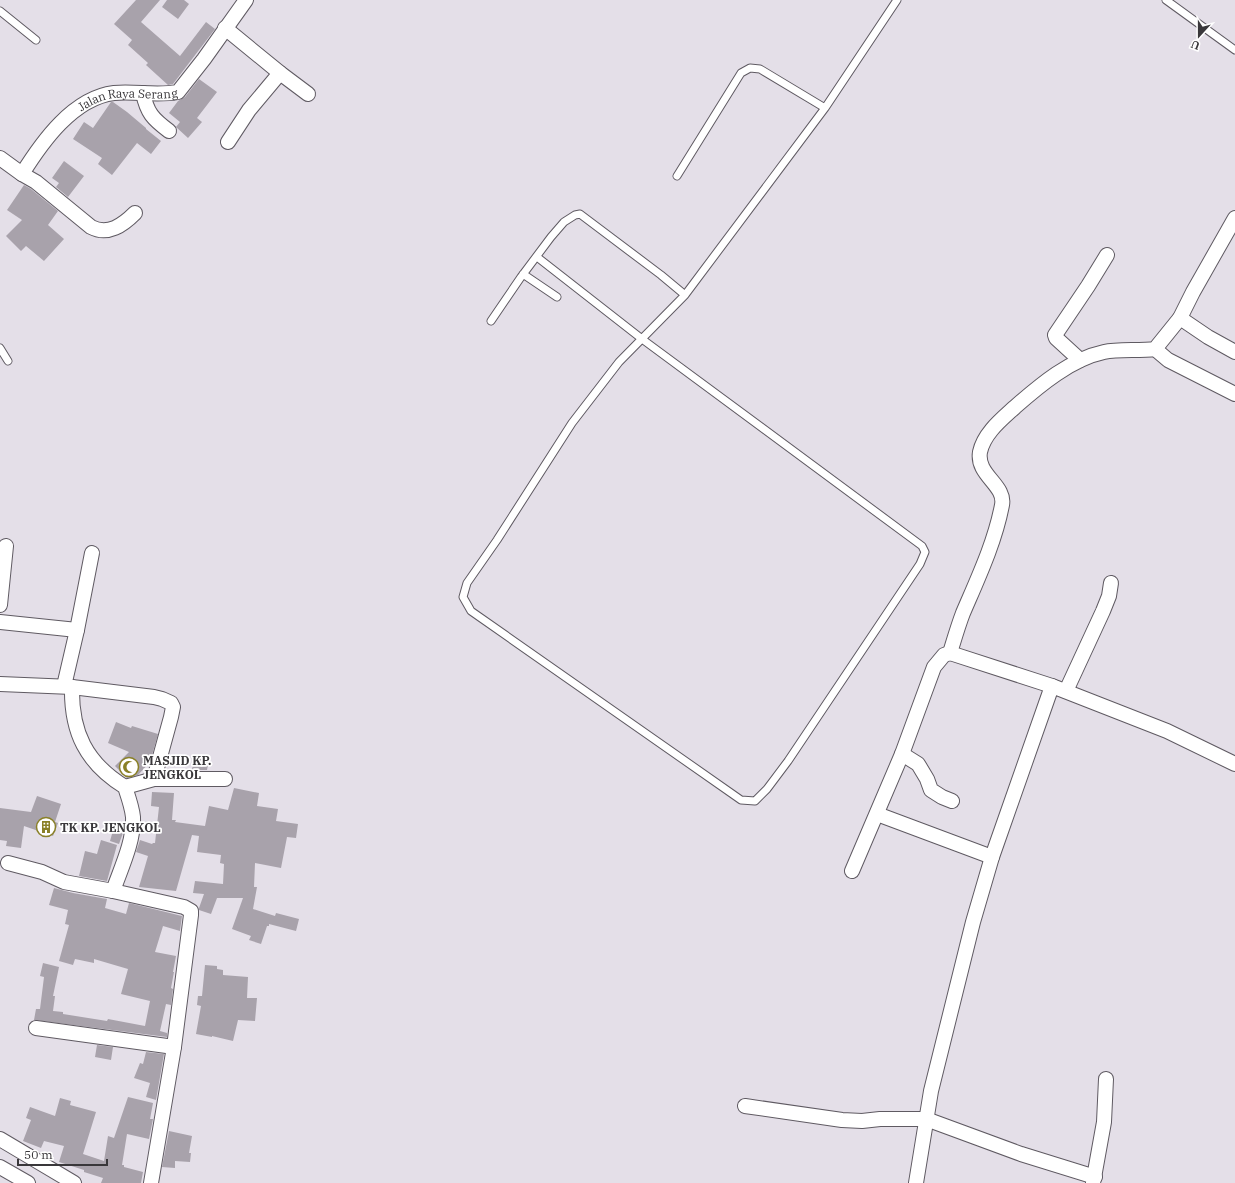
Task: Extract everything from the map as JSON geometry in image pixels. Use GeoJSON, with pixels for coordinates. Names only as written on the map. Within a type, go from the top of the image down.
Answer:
{"type":"FeatureCollection","features":[{"type":"Feature","properties":{"kind":"street","name":"Jalan Raya Serang"},"geometry":{"type":"LineString","coordinates":[[22,174],[48,136],[65,118],[98,97],[112,93],[166,95],[178,92],[204,59],[246,0]]}},
{"type":"Feature","properties":{"kind":"street"},"geometry":{"type":"LineString","coordinates":[[225,28],[308,94]]}},
{"type":"Feature","properties":{"kind":"street"},"geometry":{"type":"LineString","coordinates":[[228,142],[249,110],[280,73]]}},
{"type":"Feature","properties":{"kind":"street"},"geometry":{"type":"LineString","coordinates":[[143,93],[150,115],[168,131]]}},
{"type":"Feature","properties":{"kind":"street"},"geometry":{"type":"LineString","coordinates":[[0,158],[36,182],[91,227],[98,231],[113,229],[135,213]]}},
{"type":"Feature","properties":{"kind":"street"},"geometry":{"type":"LineString","coordinates":[[950,653],[961,619],[976,585],[996,530],[1003,501],[998,489],[981,467],[980,451],[988,434],[1039,386],[1080,360],[1105,352],[1155,349],[1180,318],[1235,218]]}},
{"type":"Feature","properties":{"kind":"street"},"geometry":{"type":"LineString","coordinates":[[1080,360],[1056,338],[1055,335],[1107,255]]}},
{"type":"Feature","properties":{"kind":"street"},"geometry":{"type":"LineString","coordinates":[[1180,318],[1208,337],[1235,352]]}},
{"type":"Feature","properties":{"kind":"street"},"geometry":{"type":"LineString","coordinates":[[1155,349],[1168,360],[1235,394]]}},
{"type":"Feature","properties":{"kind":"street"},"geometry":{"type":"LineString","coordinates":[[0,605],[6,546]]}},
{"type":"Feature","properties":{"kind":"street"},"geometry":{"type":"LineString","coordinates":[[92,553],[68,686],[72,700],[77,732],[89,754],[99,767],[112,779],[125,787],[133,816],[129,845],[113,891]]}},
{"type":"Feature","properties":{"kind":"street"},"geometry":{"type":"LineString","coordinates":[[1066,691],[1103,611],[1109,596],[1111,583]]}},
{"type":"Feature","properties":{"kind":"street"},"geometry":{"type":"LineString","coordinates":[[0,622],[77,630]]}},
{"type":"Feature","properties":{"kind":"street"},"geometry":{"type":"LineString","coordinates":[[852,871],[902,754],[934,667],[944,655],[950,653],[1066,691],[1167,731],[1235,764]]}},
{"type":"Feature","properties":{"kind":"street"},"geometry":{"type":"LineString","coordinates":[[0,684],[12,686],[68,686],[154,697],[171,703],[171,717],[154,779]]}},
{"type":"Feature","properties":{"kind":"street"},"geometry":{"type":"LineString","coordinates":[[916,1183],[937,1063],[973,922],[992,858],[1052,686]]}},
{"type":"Feature","properties":{"kind":"street"},"geometry":{"type":"LineString","coordinates":[[902,754],[918,764],[927,779],[931,790],[952,801]]}},
{"type":"Feature","properties":{"kind":"street"},"geometry":{"type":"LineString","coordinates":[[125,787],[154,779],[225,779]]}},
{"type":"Feature","properties":{"kind":"street"},"geometry":{"type":"LineString","coordinates":[[877,814],[992,858]]}},
{"type":"Feature","properties":{"kind":"street"},"geometry":{"type":"LineString","coordinates":[[8,863],[38,871],[64,882],[184,907],[191,911],[174,1047],[151,1183]]}},
{"type":"Feature","properties":{"kind":"street"},"geometry":{"type":"LineString","coordinates":[[36,1028],[174,1047]]}},
{"type":"Feature","properties":{"kind":"street"},"geometry":{"type":"LineString","coordinates":[[745,1106],[842,1120],[862,1121],[880,1119],[926,1119],[1094,1180],[1104,1122],[1106,1078]]}},
{"type":"Feature","properties":{"kind":"street"},"geometry":{"type":"LineString","coordinates":[[0,1139],[74,1183]]}},
{"type":"Feature","properties":{"kind":"street"},"geometry":{"type":"LineString","coordinates":[[0,1167],[28,1183]]}},
{"type":"Feature","properties":{"kind":"lane"},"geometry":{"type":"LineString","coordinates":[[537,257],[642,339],[922,546],[925,552],[925,555],[910,580],[788,761],[767,789],[755,801],[741,800],[734,796],[471,611],[463,597],[467,583],[497,540],[572,423],[630,349],[642,339],[685,295],[825,108],[898,0]]}},
{"type":"Feature","properties":{"kind":"lane"},"geometry":{"type":"LineString","coordinates":[[1166,0],[1235,50]]}},
{"type":"Feature","properties":{"kind":"lane"},"geometry":{"type":"LineString","coordinates":[[0,11],[36,40]]}},
{"type":"Feature","properties":{"kind":"lane"},"geometry":{"type":"LineString","coordinates":[[677,176],[741,73],[750,68],[760,68],[825,108]]}},
{"type":"Feature","properties":{"kind":"lane"},"geometry":{"type":"LineString","coordinates":[[491,321],[523,274],[551,237],[564,222],[575,215],[580,214],[685,295]]}},
{"type":"Feature","properties":{"kind":"lane"},"geometry":{"type":"LineString","coordinates":[[523,274],[557,297]]}},
{"type":"Feature","properties":{"kind":"lane"},"geometry":{"type":"LineString","coordinates":[[0,348],[8,361]]}},
{"type":"Feature","properties":{"kind":"building"},"geometry":{"type":"Polygon","coordinates":[[[136,0],[160,0],[141,22],[180,56],[206,22],[215,29],[173,84],[168,85],[146,65],[148,63],[128,45],[132,40],[114,24],[136,0]]]}},
{"type":"Feature","properties":{"kind":"building"},"geometry":{"type":"Polygon","coordinates":[[[167,0],[184,0],[189,4],[178,19],[162,7],[167,0]]]}},
{"type":"Feature","properties":{"kind":"building"},"geometry":{"type":"Polygon","coordinates":[[[199,79],[217,92],[197,118],[202,122],[188,138],[176,127],[180,122],[169,113],[178,101],[185,97],[199,79]]]}},
{"type":"Feature","properties":{"kind":"building"},"geometry":{"type":"Polygon","coordinates":[[[111,102],[127,112],[161,141],[151,154],[137,143],[112,175],[98,164],[102,158],[73,139],[84,122],[93,128],[111,102]]]}},
{"type":"Feature","properties":{"kind":"building"},"geometry":{"type":"Polygon","coordinates":[[[64,161],[84,176],[68,197],[56,187],[59,183],[52,178],[64,161]]]}},
{"type":"Feature","properties":{"kind":"building"},"geometry":{"type":"Polygon","coordinates":[[[24,185],[58,211],[48,225],[64,239],[44,261],[26,246],[21,251],[6,236],[22,220],[7,210],[24,185]]]}},
{"type":"Feature","properties":{"kind":"building"},"geometry":{"type":"Polygon","coordinates":[[[116,722],[131,728],[132,726],[158,734],[150,762],[138,775],[127,778],[115,766],[129,752],[108,743],[116,722]]]}},
{"type":"Feature","properties":{"kind":"building"},"geometry":{"type":"Polygon","coordinates":[[[194,757],[209,760],[207,770],[192,770],[194,757]]]}},
{"type":"Feature","properties":{"kind":"building"},"geometry":{"type":"Polygon","coordinates":[[[234,788],[259,793],[257,806],[278,809],[276,821],[298,824],[296,838],[287,837],[281,868],[255,863],[254,887],[257,887],[253,909],[275,916],[276,913],[299,919],[296,931],[269,924],[261,944],[249,940],[251,936],[232,929],[243,898],[217,898],[211,914],[199,910],[204,894],[193,893],[195,881],[223,884],[224,864],[220,863],[221,855],[197,852],[199,836],[192,835],[176,891],[139,887],[148,856],[136,852],[140,840],[152,844],[155,843],[159,807],[151,806],[152,792],[174,793],[172,820],[176,820],[175,822],[205,826],[209,806],[228,810],[234,788]]]}},
{"type":"Feature","properties":{"kind":"building"},"geometry":{"type":"Polygon","coordinates":[[[37,796],[61,804],[55,822],[58,823],[53,836],[24,826],[21,848],[6,846],[7,841],[0,840],[0,808],[31,812],[37,796]]]}},
{"type":"Feature","properties":{"kind":"building"},"geometry":{"type":"Polygon","coordinates":[[[114,827],[124,830],[119,844],[110,841],[114,827]]]}},
{"type":"Feature","properties":{"kind":"building"},"geometry":{"type":"Polygon","coordinates":[[[101,840],[117,845],[107,881],[79,876],[85,851],[97,854],[101,840]]]}},
{"type":"Feature","properties":{"kind":"building"},"geometry":{"type":"Polygon","coordinates":[[[54,888],[107,899],[105,908],[126,914],[129,903],[182,916],[180,931],[163,926],[155,952],[176,956],[171,988],[173,989],[171,1005],[166,1004],[160,1031],[167,1033],[167,1037],[34,1020],[36,1009],[40,1009],[44,977],[40,976],[43,963],[59,967],[53,996],[55,996],[53,1011],[63,1012],[63,1014],[107,1021],[108,1019],[145,1026],[150,1001],[121,994],[128,969],[94,959],[94,963],[75,959],[73,965],[59,961],[69,925],[65,924],[68,910],[49,905],[54,888]]]}},
{"type":"Feature","properties":{"kind":"building"},"geometry":{"type":"Polygon","coordinates":[[[205,965],[217,966],[217,969],[223,970],[223,975],[248,977],[247,998],[257,998],[255,1021],[238,1020],[233,1041],[196,1034],[201,1006],[197,1005],[198,996],[202,996],[205,965]]]}},
{"type":"Feature","properties":{"kind":"building"},"geometry":{"type":"Polygon","coordinates":[[[97,1045],[113,1047],[111,1060],[95,1057],[97,1045]]]}},
{"type":"Feature","properties":{"kind":"building"},"geometry":{"type":"Polygon","coordinates":[[[146,1052],[164,1054],[156,1100],[146,1097],[150,1083],[134,1078],[140,1063],[143,1064],[146,1052]]]}},
{"type":"Feature","properties":{"kind":"building"},"geometry":{"type":"Polygon","coordinates":[[[128,1097],[153,1103],[150,1119],[153,1119],[149,1139],[127,1134],[122,1165],[124,1165],[124,1167],[143,1172],[141,1183],[101,1183],[103,1178],[59,1162],[64,1146],[44,1141],[41,1148],[23,1141],[31,1120],[26,1118],[30,1107],[55,1116],[60,1098],[71,1101],[70,1105],[96,1112],[83,1154],[104,1161],[108,1136],[114,1138],[128,1097]]]}},
{"type":"Feature","properties":{"kind":"building"},"geometry":{"type":"Polygon","coordinates":[[[169,1131],[192,1136],[189,1153],[191,1153],[190,1162],[175,1161],[175,1168],[162,1167],[169,1131]]]}},
{"type":"Feature","properties":{"kind":"place","name":"MASJID KP. JENGKOL"},"geometry":{"type":"Point","coordinates":[129,767]}},
{"type":"Feature","properties":{"kind":"place","name":"TK KP. JENGKOL"},"geometry":{"type":"Point","coordinates":[46,827]}}]}
